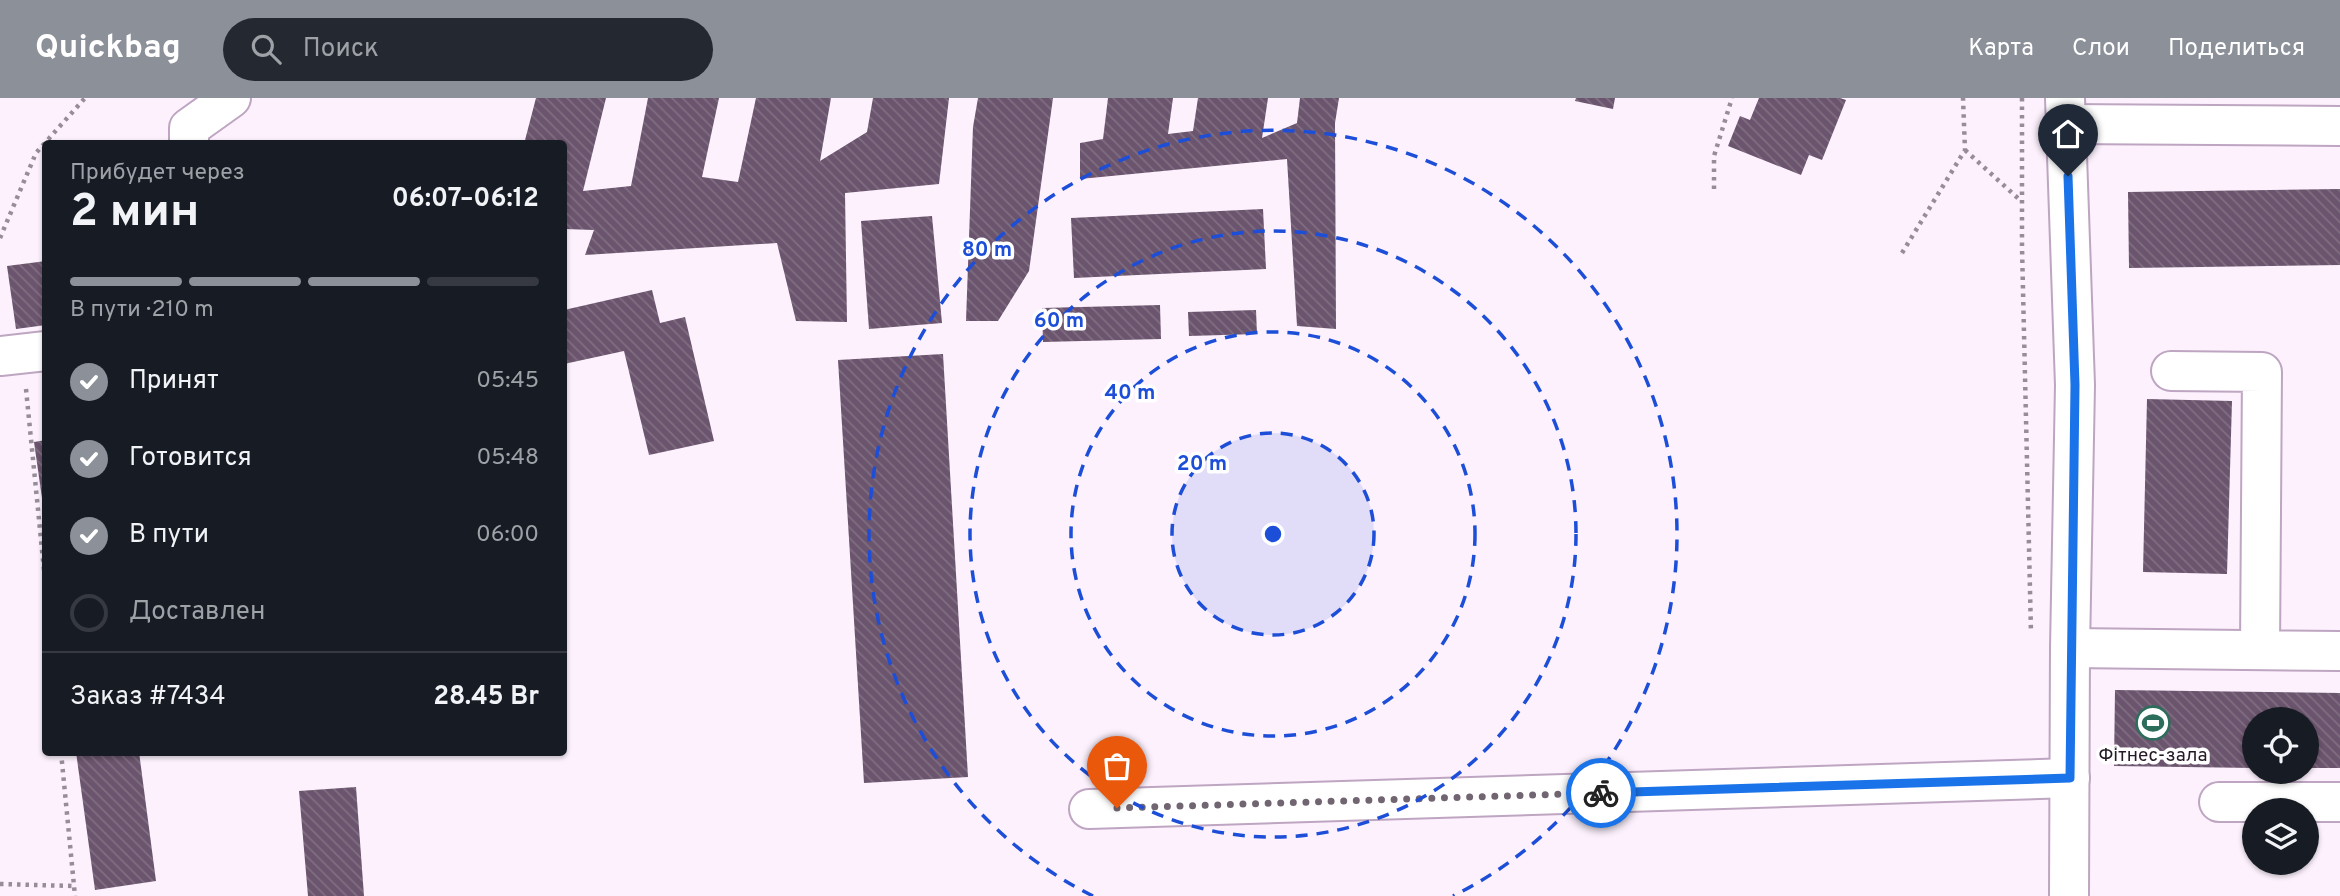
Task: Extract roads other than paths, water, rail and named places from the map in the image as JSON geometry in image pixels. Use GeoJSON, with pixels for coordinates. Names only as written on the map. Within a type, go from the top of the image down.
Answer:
{"type":"FeatureCollection","features":[{"type":"Feature","properties":{"kind":"main road"},"geometry":{"type":"LineString","coordinates":[[188,123],[231,98]]}},
{"type":"Feature","properties":{"kind":"main road"},"geometry":{"type":"LineString","coordinates":[[2069,896],[2075,385],[2066,111],[2340,126]]}},
{"type":"Feature","properties":{"kind":"main road"},"geometry":{"type":"LineString","coordinates":[[2171,371],[2262,372],[2260,650]]}},
{"type":"Feature","properties":{"kind":"main road"},"geometry":{"type":"LineString","coordinates":[[2070,648],[2340,651]]}},
{"type":"Feature","properties":{"kind":"main road"},"geometry":{"type":"LineString","coordinates":[[1089,809],[2070,778]]}},
{"type":"Feature","properties":{"kind":"main road"},"geometry":{"type":"LineString","coordinates":[[2219,802],[2340,802]]}},
{"type":"Feature","properties":{"kind":"place","name":"Фітнес-зала"},"geometry":{"type":"Point","coordinates":[2153,723]}}]}
